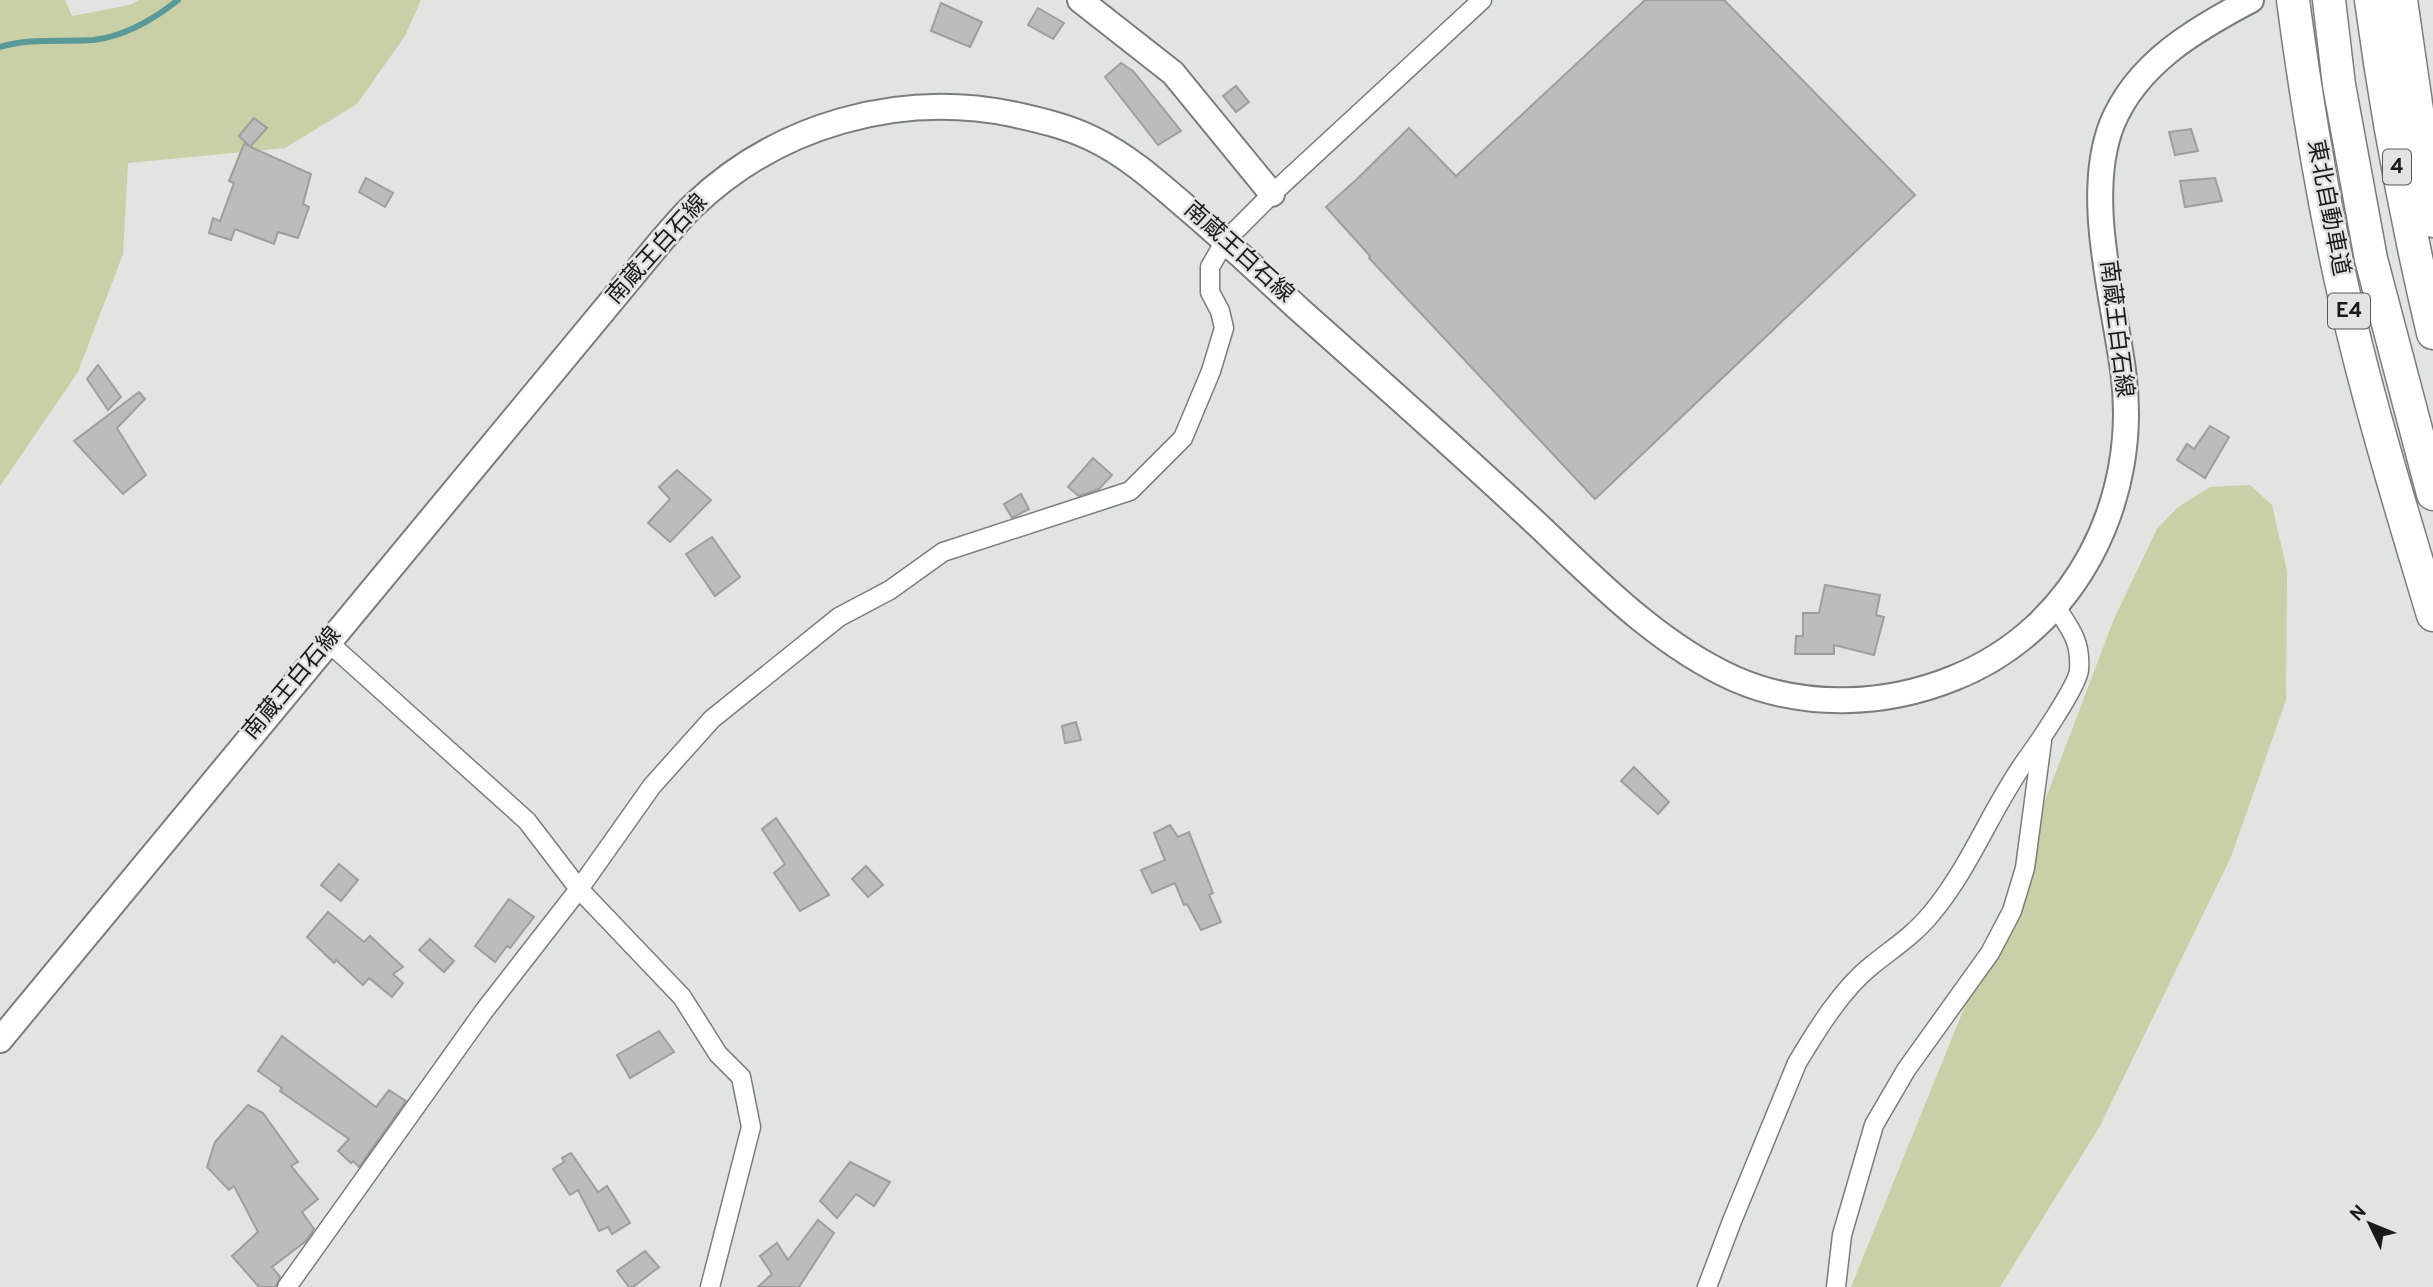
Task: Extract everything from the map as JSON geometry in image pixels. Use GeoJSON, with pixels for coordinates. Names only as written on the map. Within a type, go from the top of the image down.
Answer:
{"type":"FeatureCollection","features":[{"type":"Feature","properties":{"kind":"highway","name":"東北自動車道"},"geometry":{"type":"LineString","coordinates":[[2293,0],[2307,103],[2339,274],[2384,452],[2433,615]]}},
{"type":"Feature","properties":{"kind":"highway","name":"東北自動車道"},"geometry":{"type":"LineString","coordinates":[[2329,0],[2339,85],[2371,260],[2433,494]]}},
{"type":"Feature","properties":{"kind":"highway","name":"4"},"geometry":{"type":"LineString","coordinates":[[2371,0],[2395,159],[2433,333]]}},
{"type":"Feature","properties":{"kind":"highway","name":"4"},"geometry":{"type":"LineString","coordinates":[[2401,0],[2433,221]]}},
{"type":"Feature","properties":{"kind":"main road"},"geometry":{"type":"LineString","coordinates":[[1080,0],[1172,73],[1272,194]]}},
{"type":"Feature","properties":{"kind":"main road","name":"南蔵王白石線"},"geometry":{"type":"LineString","coordinates":[[0,1040],[662,240],[694,205],[750,161],[813,129],[862,115],[927,106],[999,112],[1054,123],[1093,139],[1132,162],[1225,241],[1472,463],[1602,585],[1672,642],[1736,679],[1792,696],[1825,701],[1857,701],[1896,696],[1954,678],[1994,660],[2033,631],[2056,607],[2096,547],[2116,495],[2125,443],[2125,378],[2104,243],[2100,184],[2102,156],[2112,125],[2122,104],[2152,65],[2168,50],[2251,0]]}},
{"type":"Feature","properties":{"kind":"street"},"geometry":{"type":"LineString","coordinates":[[287,1287],[484,1011],[579,888],[652,786],[712,719],[838,617],[890,590],[943,552],[1130,491],[1183,438],[1211,371],[1224,328],[1220,311],[1210,292],[1210,267],[1225,241],[1272,194],[1482,0]]}},
{"type":"Feature","properties":{"kind":"street"},"geometry":{"type":"LineString","coordinates":[[1704,1285],[1797,1063],[1809,1043],[1840,999],[1870,967],[1902,943],[1942,900],[2009,786],[2043,738],[2080,673],[2078,640],[2056,607]]}},
{"type":"Feature","properties":{"kind":"street"},"geometry":{"type":"LineString","coordinates":[[328,642],[527,821],[579,888],[682,997],[718,1054],[741,1077],[751,1127],[710,1287]]}},
{"type":"Feature","properties":{"kind":"street"},"geometry":{"type":"LineString","coordinates":[[1836,1287],[1842,1235],[1874,1125],[1906,1070],[1990,953],[2012,911],[2025,868],[2043,738]]}},
{"type":"Feature","properties":{"kind":"green space"},"geometry":{"type":"Polygon","coordinates":[[[0,0],[65,0],[72,16],[130,5],[139,0],[421,0],[405,36],[357,104],[285,148],[128,163],[123,254],[78,372],[0,486],[0,0]]]}},
{"type":"Feature","properties":{"kind":"green space"},"geometry":{"type":"Polygon","coordinates":[[[2250,485],[2272,505],[2287,571],[2286,700],[2231,857],[2100,1126],[2000,1287],[1851,1287],[1997,927],[2114,619],[2157,529],[2177,508],[2210,487],[2250,485]]]}},
{"type":"Feature","properties":{"kind":"building"},"geometry":{"type":"Polygon","coordinates":[[[1645,0],[1724,0],[1915,195],[1595,499],[1369,258],[1326,207],[1409,128],[1456,176],[1645,0]]]}},
{"type":"Feature","properties":{"kind":"building"},"geometry":{"type":"Polygon","coordinates":[[[941,3],[982,22],[970,47],[931,31],[941,3]]]}},
{"type":"Feature","properties":{"kind":"building"},"geometry":{"type":"Polygon","coordinates":[[[1038,8],[1064,23],[1053,39],[1028,25],[1038,8]]]}},
{"type":"Feature","properties":{"kind":"building"},"geometry":{"type":"Polygon","coordinates":[[[1121,63],[1133,71],[1181,131],[1158,145],[1105,77],[1121,63]]]}},
{"type":"Feature","properties":{"kind":"building"},"geometry":{"type":"Polygon","coordinates":[[[1236,86],[1249,102],[1236,112],[1223,96],[1236,86]]]}},
{"type":"Feature","properties":{"kind":"building"},"geometry":{"type":"Polygon","coordinates":[[[254,118],[267,128],[250,147],[239,136],[254,118]]]}},
{"type":"Feature","properties":{"kind":"building"},"geometry":{"type":"Polygon","coordinates":[[[2191,129],[2198,151],[2175,155],[2169,132],[2191,129]]]}},
{"type":"Feature","properties":{"kind":"building"},"geometry":{"type":"Polygon","coordinates":[[[244,144],[311,174],[303,204],[309,207],[298,238],[278,232],[274,244],[235,229],[231,240],[209,233],[213,218],[220,221],[234,183],[229,181],[244,144]]]}},
{"type":"Feature","properties":{"kind":"building"},"geometry":{"type":"Polygon","coordinates":[[[366,178],[393,193],[385,207],[359,192],[366,178]]]}},
{"type":"Feature","properties":{"kind":"building"},"geometry":{"type":"Polygon","coordinates":[[[2215,178],[2222,201],[2185,207],[2180,181],[2215,178]]]}},
{"type":"Feature","properties":{"kind":"building"},"geometry":{"type":"Polygon","coordinates":[[[98,365],[121,397],[108,410],[87,379],[98,365]]]}},
{"type":"Feature","properties":{"kind":"building"},"geometry":{"type":"Polygon","coordinates":[[[139,392],[145,399],[117,428],[146,475],[123,494],[74,441],[139,392]]]}},
{"type":"Feature","properties":{"kind":"building"},"geometry":{"type":"Polygon","coordinates":[[[2210,426],[2229,437],[2205,478],[2177,460],[2187,444],[2194,449],[2210,426]]]}},
{"type":"Feature","properties":{"kind":"building"},"geometry":{"type":"Polygon","coordinates":[[[1093,458],[1112,475],[1099,489],[1079,496],[1068,487],[1093,458]]]}},
{"type":"Feature","properties":{"kind":"building"},"geometry":{"type":"Polygon","coordinates":[[[677,470],[711,500],[670,542],[648,523],[670,499],[659,487],[677,470]]]}},
{"type":"Feature","properties":{"kind":"building"},"geometry":{"type":"Polygon","coordinates":[[[1021,494],[1029,509],[1012,518],[1004,504],[1021,494]]]}},
{"type":"Feature","properties":{"kind":"building"},"geometry":{"type":"Polygon","coordinates":[[[712,537],[740,577],[715,596],[686,554],[712,537]]]}},
{"type":"Feature","properties":{"kind":"building"},"geometry":{"type":"Polygon","coordinates":[[[1825,585],[1880,595],[1876,615],[1884,617],[1874,655],[1834,645],[1834,654],[1795,654],[1796,636],[1803,636],[1803,613],[1819,613],[1825,585]]]}},
{"type":"Feature","properties":{"kind":"building"},"geometry":{"type":"Polygon","coordinates":[[[1076,722],[1081,740],[1065,743],[1062,726],[1076,722]]]}},
{"type":"Feature","properties":{"kind":"building"},"geometry":{"type":"Polygon","coordinates":[[[1634,767],[1669,802],[1658,814],[1621,781],[1634,767]]]}},
{"type":"Feature","properties":{"kind":"building"},"geometry":{"type":"Polygon","coordinates":[[[776,818],[829,895],[800,911],[774,873],[785,864],[762,829],[776,818]]]}},
{"type":"Feature","properties":{"kind":"building"},"geometry":{"type":"Polygon","coordinates":[[[1170,825],[1178,837],[1189,832],[1213,893],[1209,895],[1221,922],[1201,930],[1187,904],[1184,905],[1175,883],[1152,893],[1141,870],[1165,860],[1154,833],[1170,825]]]}},
{"type":"Feature","properties":{"kind":"building"},"geometry":{"type":"Polygon","coordinates":[[[339,864],[358,880],[341,901],[321,885],[339,864]]]}},
{"type":"Feature","properties":{"kind":"building"},"geometry":{"type":"Polygon","coordinates":[[[866,866],[883,885],[868,897],[852,879],[866,866]]]}},
{"type":"Feature","properties":{"kind":"building"},"geometry":{"type":"Polygon","coordinates":[[[509,899],[534,917],[510,948],[507,946],[495,962],[475,946],[509,899]]]}},
{"type":"Feature","properties":{"kind":"building"},"geometry":{"type":"Polygon","coordinates":[[[328,912],[364,942],[370,936],[403,967],[393,974],[403,983],[392,997],[369,978],[363,985],[336,960],[334,963],[307,937],[328,912]]]}},
{"type":"Feature","properties":{"kind":"building"},"geometry":{"type":"Polygon","coordinates":[[[430,939],[454,961],[444,972],[419,950],[430,939]]]}},
{"type":"Feature","properties":{"kind":"building"},"geometry":{"type":"Polygon","coordinates":[[[659,1031],[674,1052],[630,1078],[617,1055],[659,1031]]]}},
{"type":"Feature","properties":{"kind":"building"},"geometry":{"type":"Polygon","coordinates":[[[282,1036],[376,1107],[389,1090],[406,1101],[359,1167],[338,1151],[349,1139],[280,1091],[282,1088],[258,1071],[282,1036]]]}},
{"type":"Feature","properties":{"kind":"building"},"geometry":{"type":"Polygon","coordinates":[[[248,1105],[263,1113],[298,1162],[291,1166],[318,1199],[302,1212],[314,1229],[306,1241],[272,1267],[280,1277],[276,1287],[259,1287],[232,1256],[258,1232],[234,1186],[229,1190],[207,1167],[215,1142],[248,1105]]]}},
{"type":"Feature","properties":{"kind":"building"},"geometry":{"type":"Polygon","coordinates":[[[571,1153],[598,1192],[607,1186],[630,1223],[612,1234],[608,1227],[599,1231],[578,1190],[570,1195],[553,1169],[564,1162],[562,1158],[571,1153]]]}},
{"type":"Feature","properties":{"kind":"building"},"geometry":{"type":"Polygon","coordinates":[[[850,1162],[890,1182],[874,1206],[856,1194],[837,1218],[820,1201],[850,1162]]]}},
{"type":"Feature","properties":{"kind":"building"},"geometry":{"type":"Polygon","coordinates":[[[818,1220],[834,1233],[799,1287],[758,1287],[772,1274],[760,1256],[777,1243],[788,1260],[818,1220]]]}},
{"type":"Feature","properties":{"kind":"building"},"geometry":{"type":"Polygon","coordinates":[[[645,1251],[659,1267],[633,1287],[629,1287],[617,1271],[645,1251]]]}},
{"type":"Feature","properties":{"kind":"waterway"},"geometry":{"type":"LineString","coordinates":[[0,47],[34,41],[106,38],[139,26],[178,0]]}}]}
